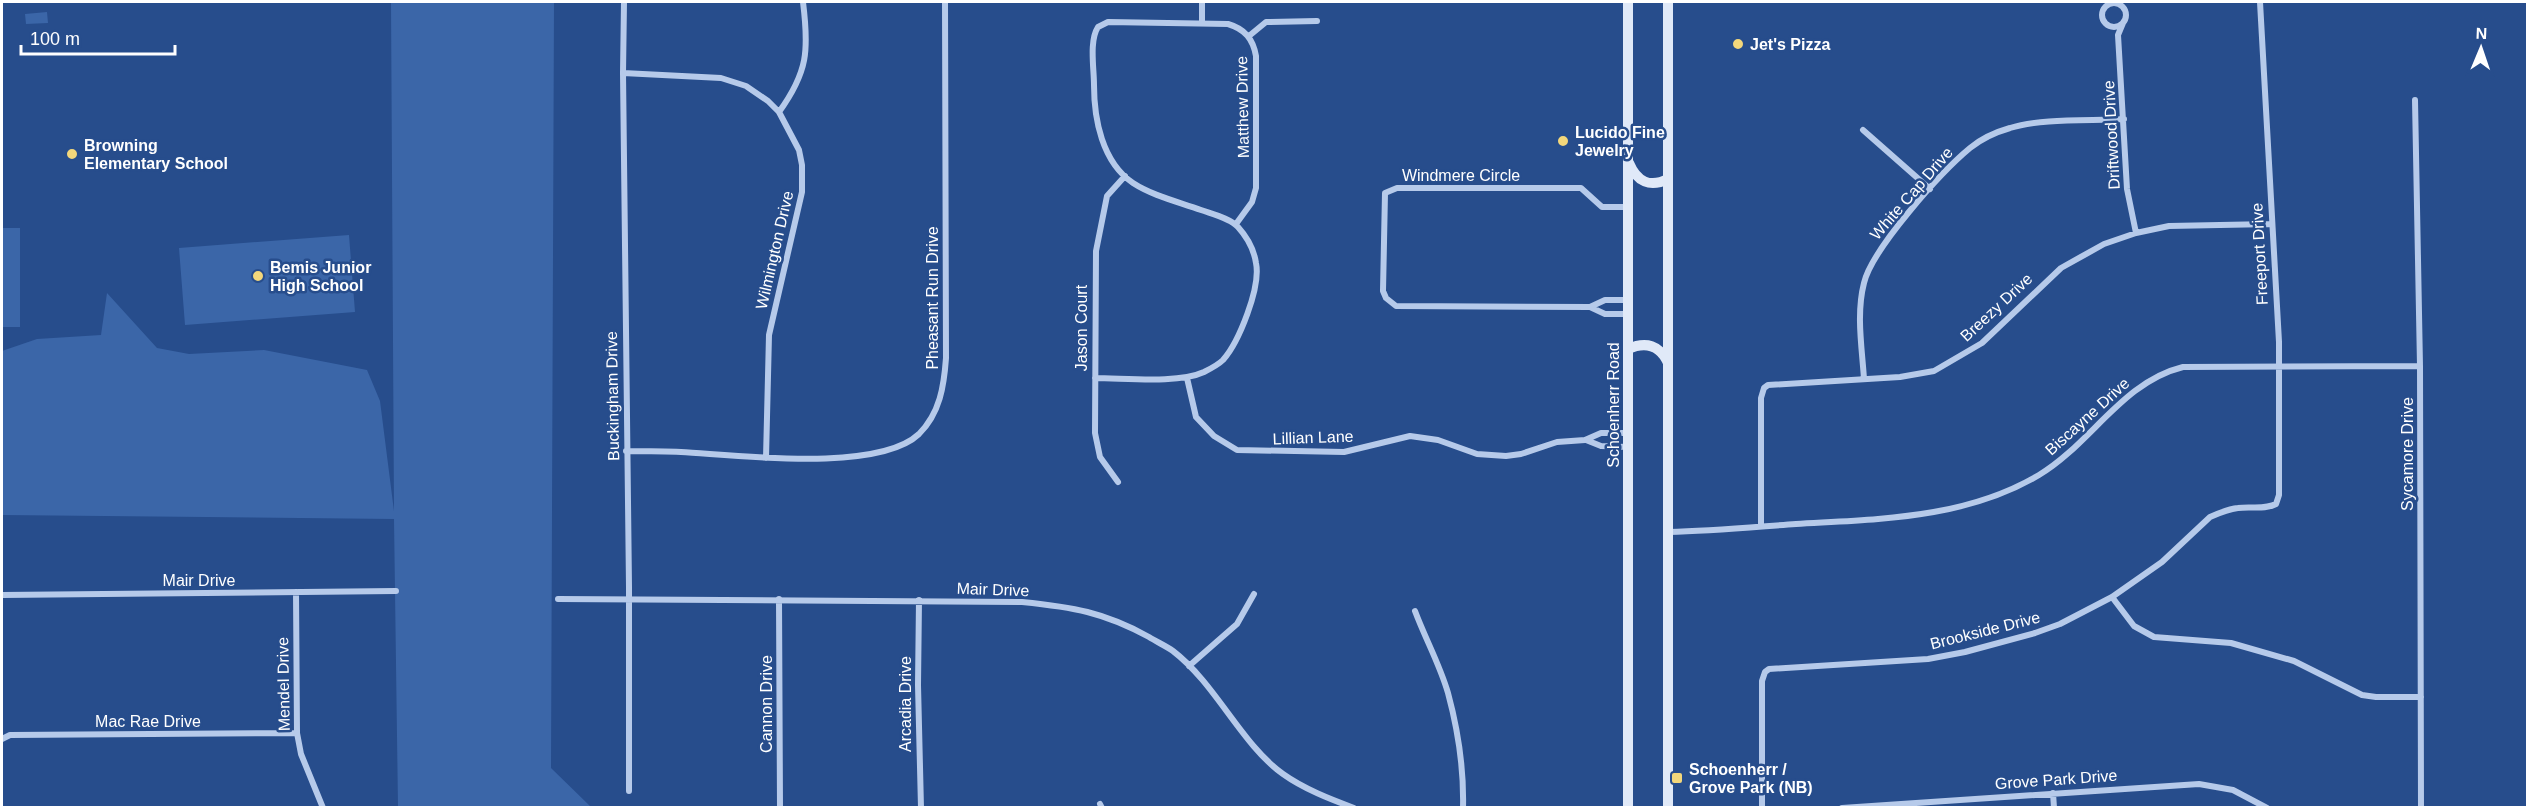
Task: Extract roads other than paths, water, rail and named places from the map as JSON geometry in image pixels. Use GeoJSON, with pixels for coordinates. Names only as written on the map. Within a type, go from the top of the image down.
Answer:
{"type":"FeatureCollection","features":[{"type":"Feature","properties":{"kind":"main road","name":"Schoenherr Road"},"geometry":{"type":"LineString","coordinates":[[1628,2],[1628,807]]}},
{"type":"Feature","properties":{"kind":"main road"},"geometry":{"type":"LineString","coordinates":[[1668,2],[1668,807]]}},
{"type":"Feature","properties":{"kind":"main road"},"geometry":{"type":"LineString","coordinates":[[1628,160],[1635,175],[1644,182],[1656,184],[1668,178]]}},
{"type":"Feature","properties":{"kind":"main road"},"geometry":{"type":"LineString","coordinates":[[1628,349],[1640,344],[1650,345],[1664,354],[1669,363]]}},
{"type":"Feature","properties":{"kind":"street","name":"Buckingham Drive"},"geometry":{"type":"LineString","coordinates":[[624,2],[629,791]]}},
{"type":"Feature","properties":{"kind":"street"},"geometry":{"type":"LineString","coordinates":[[779,112],[799,81],[804,64],[806,36],[803,2]]}},
{"type":"Feature","properties":{"kind":"street","name":"Pheasant Run Drive"},"geometry":{"type":"LineString","coordinates":[[626,451],[766,458],[860,456],[894,449],[918,435],[928,424],[940,402],[946,358],[945,2]]}},
{"type":"Feature","properties":{"kind":"street"},"geometry":{"type":"LineString","coordinates":[[1095,378],[1187,378],[1204,372],[1221,362],[1231,349],[1256,286],[1257,263],[1253,251],[1236,224],[1153,193],[1125,176],[1109,155],[1094,105],[1095,32],[1098,27],[1108,22],[1202,23],[1202,2]]}},
{"type":"Feature","properties":{"kind":"street","name":"Freeport Drive"},"geometry":{"type":"LineString","coordinates":[[2260,2],[2279,366],[2279,495],[2276,504]]}},
{"type":"Feature","properties":{"kind":"street"},"geometry":{"type":"LineString","coordinates":[[2108,26],[2116,27],[2123,23],[2126,15],[2124,8],[2118,3],[2110,3],[2103,8],[2102,16],[2108,26],[2118,35]]}},
{"type":"Feature","properties":{"kind":"street"},"geometry":{"type":"LineString","coordinates":[[1249,36],[1266,22],[1317,21]]}},
{"type":"Feature","properties":{"kind":"street","name":"Matthew Drive"},"geometry":{"type":"LineString","coordinates":[[1202,23],[1228,24],[1239,27],[1254,44],[1256,56],[1256,188],[1252,202],[1236,224]]}},
{"type":"Feature","properties":{"kind":"street","name":"Driftwood Drive"},"geometry":{"type":"LineString","coordinates":[[2123,23],[2118,35],[2128,195],[2136,233]]}},
{"type":"Feature","properties":{"kind":"street","name":"Wilmington Drive"},"geometry":{"type":"LineString","coordinates":[[623,73],[694,75],[727,79],[746,86],[779,112],[798,150],[802,192],[769,335],[766,458]]}},
{"type":"Feature","properties":{"kind":"street","name":"Sycamore Drive"},"geometry":{"type":"LineString","coordinates":[[2415,100],[2420,366],[2421,807]]}},
{"type":"Feature","properties":{"kind":"street","name":"White Cap Drive"},"geometry":{"type":"LineString","coordinates":[[1864,379],[1860,317],[1863,284],[1867,272],[1880,248],[1930,189],[1971,147],[2013,127],[2124,119]]}},
{"type":"Feature","properties":{"kind":"street"},"geometry":{"type":"LineString","coordinates":[[1863,130],[1930,189]]}},
{"type":"Feature","properties":{"kind":"street","name":"Jason Court"},"geometry":{"type":"LineString","coordinates":[[1118,482],[1100,457],[1096,443],[1096,251],[1107,196],[1125,176]]}},
{"type":"Feature","properties":{"kind":"street","name":"Windmere Circle"},"geometry":{"type":"LineString","coordinates":[[1628,207],[1602,207],[1581,188],[1397,188],[1385,193],[1383,291],[1386,298],[1395,306],[1590,307],[1605,314],[1628,314]]}},
{"type":"Feature","properties":{"kind":"street","name":"Breezy Drive"},"geometry":{"type":"LineString","coordinates":[[1761,526],[1761,398],[1764,388],[1774,384],[1900,377],[1934,371],[1965,354],[1998,329],[2038,287],[2061,268],[2104,244],[2136,233],[2179,225],[2271,224]]}},
{"type":"Feature","properties":{"kind":"street","name":"Windmere Circle"},"geometry":{"type":"LineString","coordinates":[[1590,307],[1605,300],[1628,300]]}},
{"type":"Feature","properties":{"kind":"street","name":"Biscayne Drive"},"geometry":{"type":"LineString","coordinates":[[1669,532],[1909,517],[1968,506],[2018,486],[2056,464],[2073,451],[2137,388],[2161,373],[2193,366],[2420,366]]}},
{"type":"Feature","properties":{"kind":"street","name":"Lillian Lane"},"geometry":{"type":"LineString","coordinates":[[1187,378],[1197,417],[1214,436],[1238,450],[1344,452],[1410,436],[1437,440],[1476,454],[1506,456],[1521,454],[1557,442],[1585,440],[1601,433],[1628,433]]}},
{"type":"Feature","properties":{"kind":"street","name":"Lillian Lane"},"geometry":{"type":"LineString","coordinates":[[1585,440],[1602,446],[1629,447]]}},
{"type":"Feature","properties":{"kind":"street","name":"Brookside Drive"},"geometry":{"type":"LineString","coordinates":[[1762,807],[1762,681],[1765,672],[1769,669],[1928,659],[1965,652],[2035,633],[2060,624],[2112,597],[2162,562],[2210,518],[2228,510],[2267,507],[2276,504]]}},
{"type":"Feature","properties":{"kind":"street","name":"Mair Drive"},"geometry":{"type":"LineString","coordinates":[[2,595],[396,591]]}},
{"type":"Feature","properties":{"kind":"street","name":"Mendel Drive"},"geometry":{"type":"LineString","coordinates":[[296,592],[297,733],[301,754],[323,807]]}},
{"type":"Feature","properties":{"kind":"street"},"geometry":{"type":"LineString","coordinates":[[1189,666],[1237,624],[1254,594]]}},
{"type":"Feature","properties":{"kind":"street"},"geometry":{"type":"LineString","coordinates":[[2112,597],[2134,626],[2154,638],[2231,644],[2264,651],[2294,661],[2362,694],[2376,697],[2421,697]]}},
{"type":"Feature","properties":{"kind":"street","name":"Mair Drive"},"geometry":{"type":"LineString","coordinates":[[558,599],[1022,602],[1090,611],[1133,629],[1172,650],[1189,666],[1260,752],[1282,774],[1325,798],[1354,807]]}},
{"type":"Feature","properties":{"kind":"street","name":"Cannon Drive"},"geometry":{"type":"LineString","coordinates":[[779,599],[780,807]]}},
{"type":"Feature","properties":{"kind":"street","name":"Arcadia Drive"},"geometry":{"type":"LineString","coordinates":[[919,600],[918,685],[921,807]]}},
{"type":"Feature","properties":{"kind":"street"},"geometry":{"type":"LineString","coordinates":[[1415,611],[1448,691],[1462,769],[1463,807]]}},
{"type":"Feature","properties":{"kind":"street","name":"Mac Rae Drive"},"geometry":{"type":"LineString","coordinates":[[2,739],[10,735],[297,733]]}},
{"type":"Feature","properties":{"kind":"street","name":"Grove Park Drive"},"geometry":{"type":"LineString","coordinates":[[1842,807],[2199,784],[2234,790],[2267,807]]}},
{"type":"Feature","properties":{"kind":"street"},"geometry":{"type":"LineString","coordinates":[[2053,793],[2054,807]]}},
{"type":"Feature","properties":{"kind":"place","name":"Jet's Pizza"},"geometry":{"type":"Point","coordinates":[1738,44]}},
{"type":"Feature","properties":{"kind":"place","name":"Lucido Fine Jewelry"},"geometry":{"type":"Point","coordinates":[1563,141]}},
{"type":"Feature","properties":{"kind":"place","name":"Browning Elementary School"},"geometry":{"type":"Point","coordinates":[72,154]}},
{"type":"Feature","properties":{"kind":"place","name":"Bemis Junior High School"},"geometry":{"type":"Point","coordinates":[258,276]}},
{"type":"Feature","properties":{"kind":"place","name":"Schoenherr / Grove Park (NB)"},"geometry":{"type":"Point","coordinates":[1677,778]}}]}
